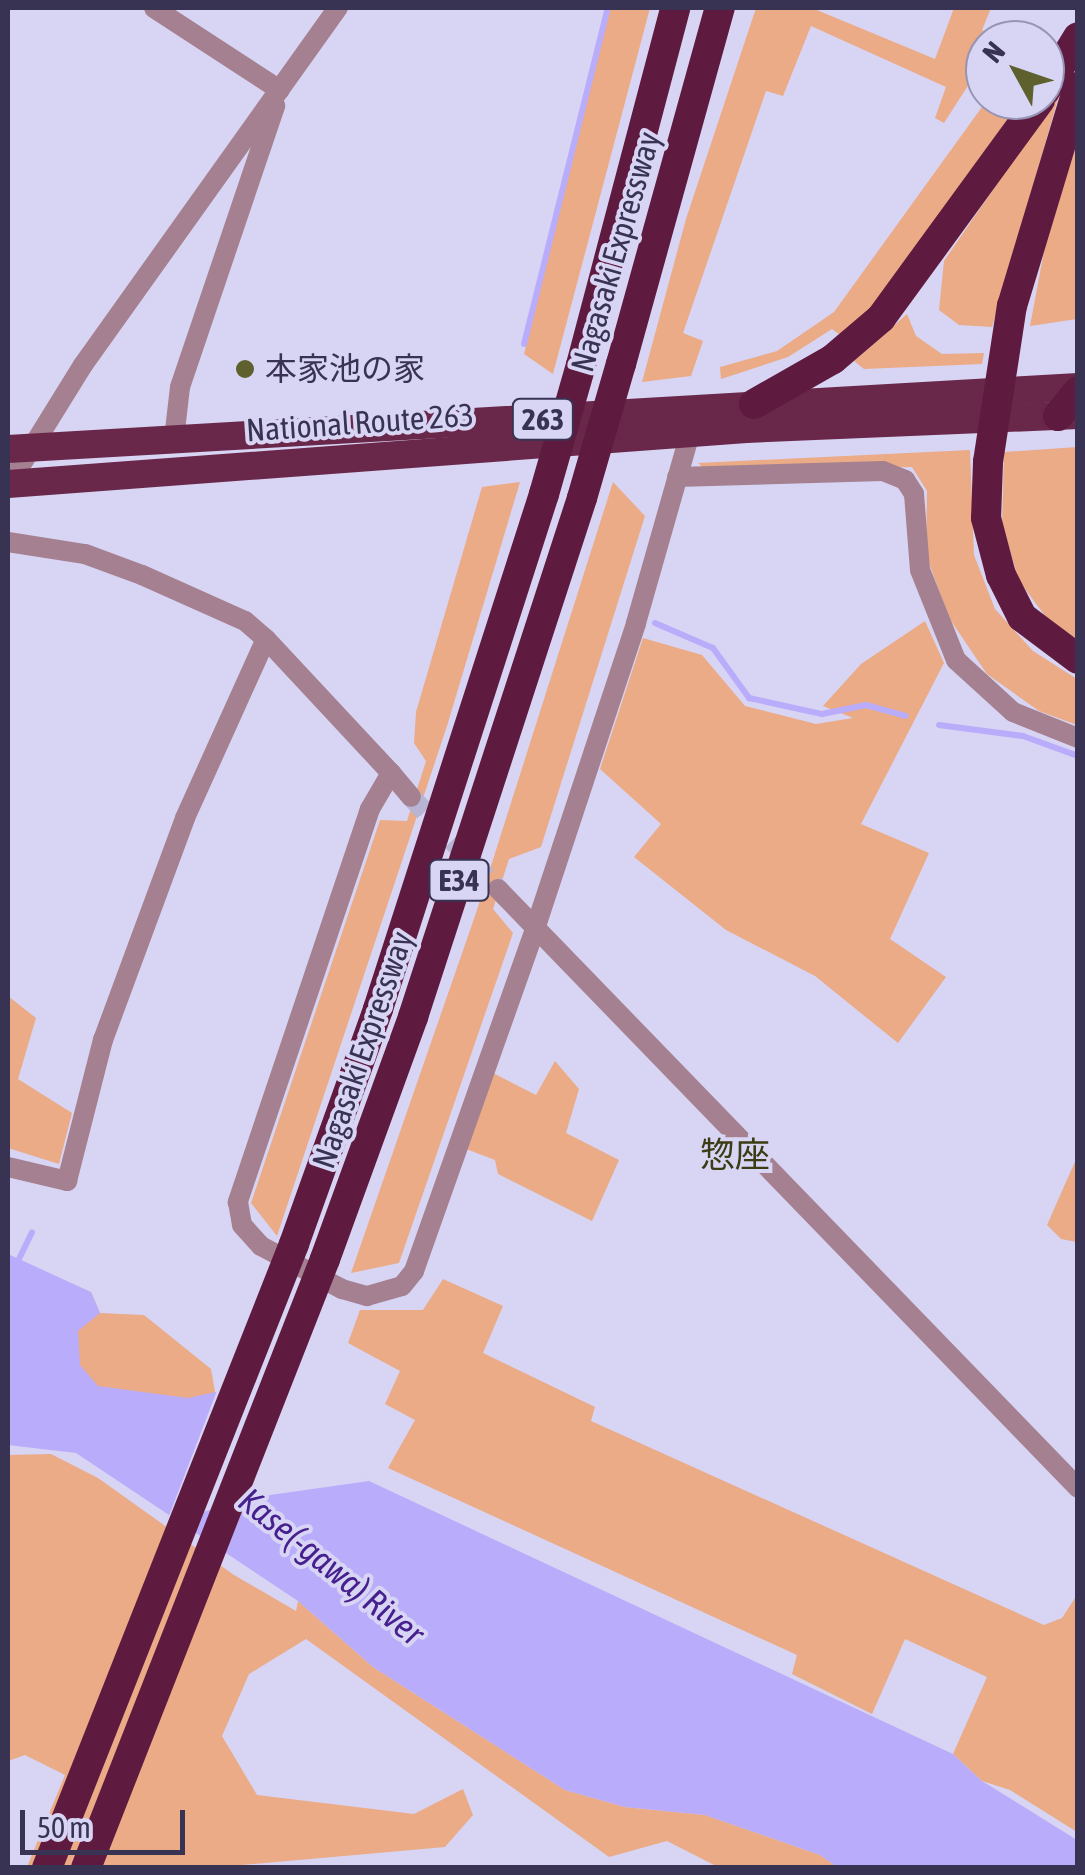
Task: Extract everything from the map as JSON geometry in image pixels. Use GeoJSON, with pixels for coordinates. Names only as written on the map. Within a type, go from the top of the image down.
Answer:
{"type":"FeatureCollection","features":[{"type":"Feature","properties":{"kind":"highway","name":"Nagasaki Expressway"},"geometry":{"type":"LineString","coordinates":[[47,1868],[294,1244],[427,862],[544,494],[676,8]]}},
{"type":"Feature","properties":{"kind":"highway","name":"Nagasaki Expressway"},"geometry":{"type":"LineString","coordinates":[[86,1868],[325,1260],[426,980],[582,498],[720,8]]}},
{"type":"Feature","properties":{"kind":"highway"},"geometry":{"type":"LineString","coordinates":[[1065,59],[1078,37]]}},
{"type":"Feature","properties":{"kind":"highway"},"geometry":{"type":"LineString","coordinates":[[1078,87],[1012,306],[988,462],[986,518],[1000,575],[1022,617],[1078,659]]}},
{"type":"Feature","properties":{"kind":"highway"},"geometry":{"type":"LineString","coordinates":[[754,404],[834,358],[881,318],[1025,120]]}},
{"type":"Feature","properties":{"kind":"highway"},"geometry":{"type":"LineString","coordinates":[[1068,416],[1078,389]]}},
{"type":"Feature","properties":{"kind":"highway","name":"National Route 263"},"geometry":{"type":"LineString","coordinates":[[21,449],[754,404],[1078,389]]}},
{"type":"Feature","properties":{"kind":"highway","name":"National Route 263"},"geometry":{"type":"LineString","coordinates":[[8,485],[690,434],[1068,416]]}},
{"type":"Feature","properties":{"kind":"street"},"geometry":{"type":"LineString","coordinates":[[154,8],[280,90]]}},
{"type":"Feature","properties":{"kind":"street"},"geometry":{"type":"LineString","coordinates":[[8,485],[21,449],[338,8]]}},
{"type":"Feature","properties":{"kind":"street"},"geometry":{"type":"LineString","coordinates":[[174,439],[180,387],[280,90]]}},
{"type":"Feature","properties":{"kind":"street"},"geometry":{"type":"LineString","coordinates":[[391,772],[370,809],[238,1202],[242,1225],[261,1246],[367,1296],[402,1286],[414,1271],[535,929],[690,434]]}},
{"type":"Feature","properties":{"kind":"street"},"geometry":{"type":"LineString","coordinates":[[678,477],[884,471],[905,480],[914,494],[920,570],[956,660],[1013,712],[1078,738]]}},
{"type":"Feature","properties":{"kind":"street"},"geometry":{"type":"LineString","coordinates":[[8,542],[85,554],[245,621],[411,797]]}},
{"type":"Feature","properties":{"kind":"street"},"geometry":{"type":"LineString","coordinates":[[8,1167],[67,1181],[110,1021],[186,818],[266,639]]}},
{"type":"Feature","properties":{"kind":"street"},"geometry":{"type":"LineString","coordinates":[[498,889],[1078,1488]]}},
{"type":"Feature","properties":{"kind":"shaded area"},"geometry":{"type":"Polygon","coordinates":[[[610,8],[650,8],[553,374],[524,354],[610,8]]]}},
{"type":"Feature","properties":{"kind":"shaded area"},"geometry":{"type":"Polygon","coordinates":[[[756,8],[812,8],[935,59],[954,8],[991,8],[986,20],[965,20],[965,90],[944,123],[935,118],[946,87],[811,26],[783,96],[766,91],[683,333],[703,341],[691,376],[642,382],[686,219],[756,8]]]}},
{"type":"Feature","properties":{"kind":"shaded area"},"geometry":{"type":"Polygon","coordinates":[[[973,120],[1007,120],[879,301],[840,335],[832,329],[788,357],[721,379],[720,367],[777,351],[834,312],[973,120]]]}},
{"type":"Feature","properties":{"kind":"shaded area"},"geometry":{"type":"Polygon","coordinates":[[[1041,120],[1052,120],[992,327],[959,325],[939,310],[944,261],[1041,120]]]}},
{"type":"Feature","properties":{"kind":"shaded area"},"geometry":{"type":"Polygon","coordinates":[[[1077,137],[1077,319],[1030,326],[1053,203],[1077,137]]]}},
{"type":"Feature","properties":{"kind":"shaded area"},"geometry":{"type":"Polygon","coordinates":[[[907,314],[916,336],[942,354],[984,353],[982,364],[864,369],[854,361],[907,314]]]}},
{"type":"Feature","properties":{"kind":"shaded area"},"geometry":{"type":"Polygon","coordinates":[[[1077,447],[1077,639],[1052,625],[1019,581],[1002,524],[1004,452],[1077,447]]]}},
{"type":"Feature","properties":{"kind":"shaded area"},"geometry":{"type":"Polygon","coordinates":[[[970,450],[974,555],[995,609],[1033,651],[1077,679],[1077,725],[1039,711],[987,674],[949,618],[926,555],[927,491],[912,467],[707,471],[698,463],[970,450]]]}},
{"type":"Feature","properties":{"kind":"shaded area"},"geometry":{"type":"Polygon","coordinates":[[[520,482],[447,726],[277,1236],[251,1203],[380,820],[407,821],[426,761],[414,743],[416,712],[482,487],[520,482]]]}},
{"type":"Feature","properties":{"kind":"shaded area"},"geometry":{"type":"Polygon","coordinates":[[[613,482],[645,516],[541,847],[509,859],[493,909],[513,933],[399,1263],[351,1273],[476,913],[613,482]]]}},
{"type":"Feature","properties":{"kind":"shaded area"},"geometry":{"type":"Polygon","coordinates":[[[925,621],[944,663],[861,824],[929,853],[890,939],[946,977],[898,1043],[815,976],[726,930],[634,857],[661,824],[600,769],[643,638],[702,655],[745,706],[816,724],[853,718],[823,706],[861,664],[925,621]]]}},
{"type":"Feature","properties":{"kind":"shaded area"},"geometry":{"type":"Polygon","coordinates":[[[8,996],[36,1018],[18,1079],[72,1113],[59,1164],[8,1148],[8,996]]]}},
{"type":"Feature","properties":{"kind":"shaded area"},"geometry":{"type":"Polygon","coordinates":[[[555,1061],[579,1089],[566,1133],[619,1160],[592,1221],[498,1174],[495,1160],[466,1149],[493,1073],[536,1095],[555,1061]]]}},
{"type":"Feature","properties":{"kind":"shaded area"},"geometry":{"type":"Polygon","coordinates":[[[1077,1157],[1077,1242],[1061,1239],[1047,1225],[1077,1157]]]}},
{"type":"Feature","properties":{"kind":"shaded area"},"geometry":{"type":"Polygon","coordinates":[[[8,1266],[71,1296],[91,1292],[100,1313],[144,1315],[211,1369],[215,1392],[304,1427],[86,1402],[8,1266]]]}},
{"type":"Feature","properties":{"kind":"shaded area"},"geometry":{"type":"Polygon","coordinates":[[[443,1279],[503,1306],[483,1353],[595,1407],[591,1421],[1044,1625],[1062,1618],[1077,1595],[1077,1832],[1010,1790],[982,1781],[953,1754],[987,1677],[905,1639],[872,1714],[792,1674],[797,1655],[388,1468],[415,1420],[385,1404],[400,1371],[348,1343],[360,1310],[423,1310],[443,1279]]]}},
{"type":"Feature","properties":{"kind":"shaded area"},"geometry":{"type":"Polygon","coordinates":[[[51,1454],[98,1478],[234,1575],[296,1611],[298,1601],[373,1667],[565,1790],[625,1807],[705,1815],[820,1855],[837,1867],[718,1867],[667,1841],[609,1857],[306,1639],[249,1674],[222,1736],[257,1795],[414,1814],[463,1789],[473,1815],[445,1847],[208,1868],[27,1867],[65,1775],[25,1755],[8,1761],[8,1455],[51,1454]]]}},
{"type":"Feature","properties":{"kind":"water","name":"Kase(-gawa) River"},"geometry":{"type":"Polygon","coordinates":[[[8,1254],[91,1292],[100,1313],[78,1331],[80,1365],[98,1386],[188,1398],[215,1392],[304,1427],[369,1481],[953,1754],[982,1781],[1077,1840],[1077,1867],[837,1867],[820,1855],[705,1815],[625,1807],[565,1790],[373,1667],[298,1601],[76,1453],[8,1445],[8,1254]]]}},
{"type":"Feature","properties":{"kind":"pier"},"geometry":{"type":"Polygon","coordinates":[[[218,1388],[306,1423],[369,1481],[256,1497],[175,1520],[174,1526],[167,1521],[218,1388]]]}},
{"type":"Feature","properties":{"kind":"waterway"},"geometry":{"type":"LineString","coordinates":[[524,344],[608,8]]}},
{"type":"Feature","properties":{"kind":"waterway"},"geometry":{"type":"LineString","coordinates":[[655,623],[713,648],[749,698],[822,714],[866,705],[906,716]]}},
{"type":"Feature","properties":{"kind":"waterway"},"geometry":{"type":"LineString","coordinates":[[939,725],[1023,736],[1078,756]]}},
{"type":"Feature","properties":{"kind":"waterway"},"geometry":{"type":"LineString","coordinates":[[17,1263],[32,1232]]}},
{"type":"Feature","properties":{"kind":"tunnel"},"geometry":{"type":"LineString","coordinates":[[411,797],[498,889]]}},
{"type":"Feature","properties":{"kind":"place","name":"本家池の家"},"geometry":{"type":"Point","coordinates":[245,369]}},
{"type":"Feature","properties":{"kind":"district","name":"惣座"},"geometry":{"type":"Point","coordinates":[735,1154]}}]}
